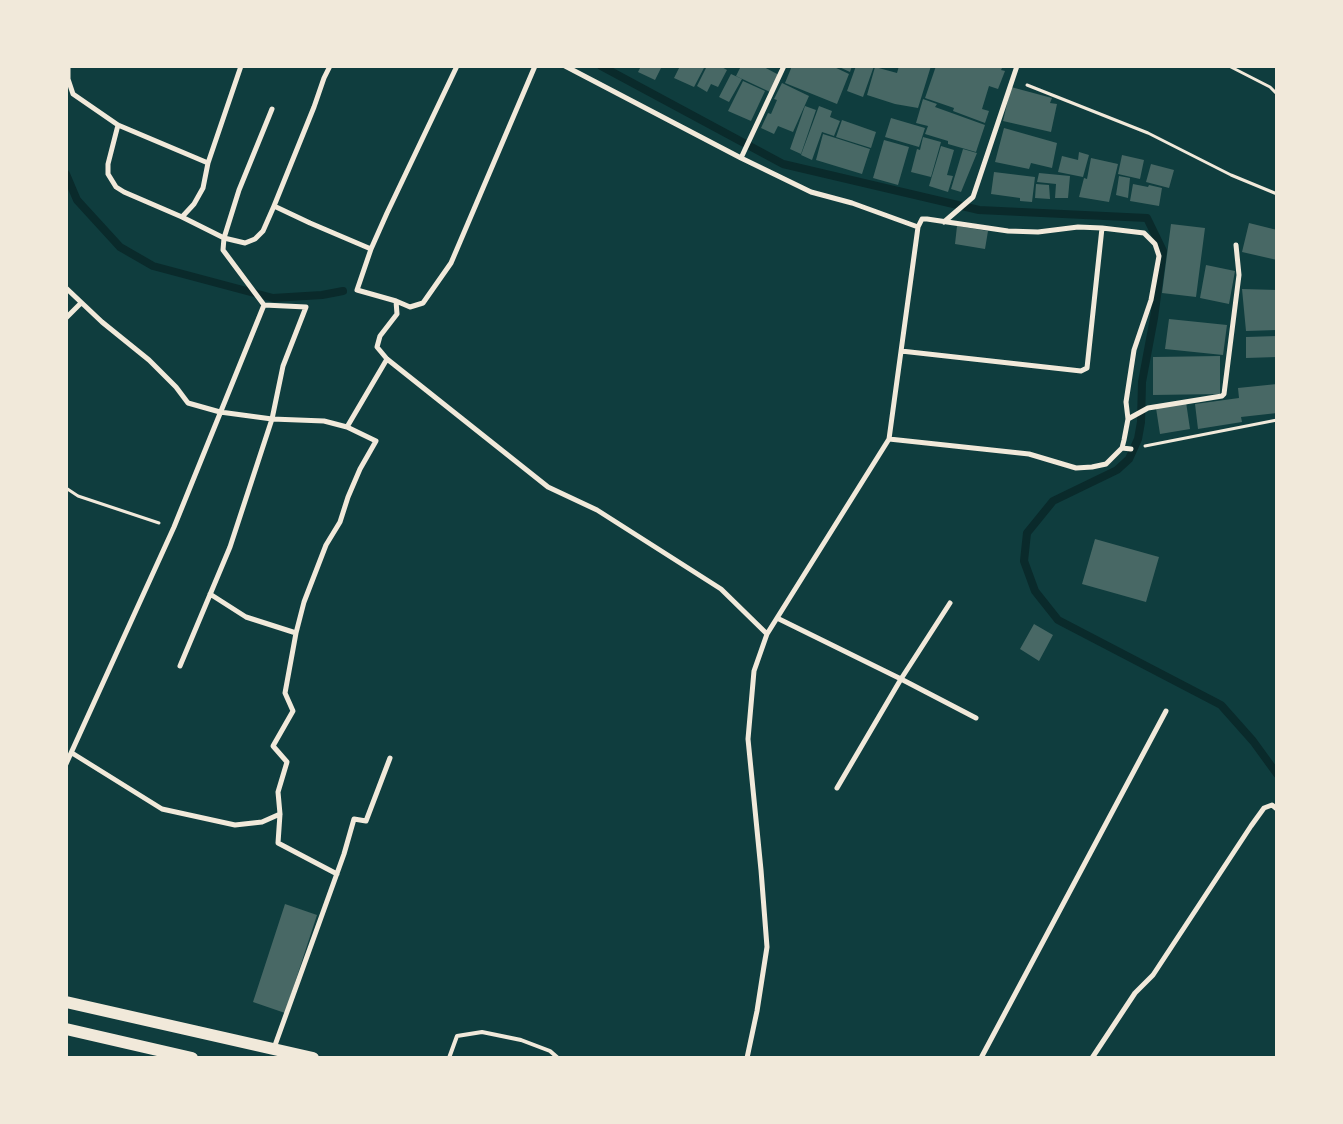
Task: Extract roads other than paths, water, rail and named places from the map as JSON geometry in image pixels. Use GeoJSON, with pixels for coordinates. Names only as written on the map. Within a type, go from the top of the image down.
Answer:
{"type":"FeatureCollection","features":[{"type":"Feature","properties":{"kind":"main road"},"geometry":{"type":"LineString","coordinates":[[66,1002],[313,1058]]}},
{"type":"Feature","properties":{"kind":"main road"},"geometry":{"type":"LineString","coordinates":[[66,1029],[192,1058]]}},
{"type":"Feature","properties":{"kind":"street"},"geometry":{"type":"LineString","coordinates":[[68,66],[68,79],[72,94],[118,124],[208,164]]}},
{"type":"Feature","properties":{"kind":"street"},"geometry":{"type":"LineString","coordinates":[[182,217],[194,204],[203,188],[208,164],[240,66]]}},
{"type":"Feature","properties":{"kind":"street"},"geometry":{"type":"LineString","coordinates":[[118,124],[108,164],[108,174],[116,187],[224,238],[245,243],[255,238],[263,230],[330,66]]}},
{"type":"Feature","properties":{"kind":"street"},"geometry":{"type":"LineString","coordinates":[[457,66],[391,204],[371,249],[357,290],[410,307],[423,303],[451,263],[535,66]]}},
{"type":"Feature","properties":{"kind":"street"},"geometry":{"type":"LineString","coordinates":[[565,66],[810,192],[852,203],[918,227]]}},
{"type":"Feature","properties":{"kind":"street"},"geometry":{"type":"LineString","coordinates":[[741,158],[784,66]]}},
{"type":"Feature","properties":{"kind":"street"},"geometry":{"type":"LineString","coordinates":[[944,222],[973,197],[1017,66]]}},
{"type":"Feature","properties":{"kind":"street"},"geometry":{"type":"LineString","coordinates":[[180,666],[230,547],[272,419],[283,366],[306,307],[263,304],[224,250],[224,238],[240,190],[272,109]]}},
{"type":"Feature","properties":{"kind":"street"},"geometry":{"type":"LineString","coordinates":[[274,206],[371,249]]}},
{"type":"Feature","properties":{"kind":"street"},"geometry":{"type":"LineString","coordinates":[[747,1058],[757,1011],[767,947],[748,739],[754,671],[767,634],[888,439],[918,227],[922,219],[1008,231],[1038,232],[1078,227],[1102,228],[1144,233],[1155,244],[1159,256],[1151,300],[1134,350],[1126,402],[1128,419],[1122,448],[1106,464],[1076,468],[1029,454],[888,439]]}},
{"type":"Feature","properties":{"kind":"street"},"geometry":{"type":"LineString","coordinates":[[900,351],[1082,371],[1087,368],[1102,228]]}},
{"type":"Feature","properties":{"kind":"street"},"geometry":{"type":"LineString","coordinates":[[1128,419],[1148,408],[1222,396],[1224,394],[1239,274],[1236,245]]}},
{"type":"Feature","properties":{"kind":"street"},"geometry":{"type":"LineString","coordinates":[[66,288],[102,322],[149,360],[176,387],[188,403],[220,412],[272,419],[324,421],[347,427],[376,441],[360,469],[340,522],[326,545],[304,602],[284,693],[293,711],[273,746],[287,762],[278,792],[280,814],[278,843],[337,874]]}},
{"type":"Feature","properties":{"kind":"street"},"geometry":{"type":"LineString","coordinates":[[396,301],[396,314],[380,336],[377,347],[386,359],[548,488],[597,510],[721,589],[767,634]]}},
{"type":"Feature","properties":{"kind":"street"},"geometry":{"type":"LineString","coordinates":[[66,318],[81,303]]}},
{"type":"Feature","properties":{"kind":"street"},"geometry":{"type":"LineString","coordinates":[[66,764],[174,527],[263,304]]}},
{"type":"Feature","properties":{"kind":"street"},"geometry":{"type":"LineString","coordinates":[[347,427],[386,359]]}},
{"type":"Feature","properties":{"kind":"street"},"geometry":{"type":"LineString","coordinates":[[1122,448],[1131,449]]}},
{"type":"Feature","properties":{"kind":"street"},"geometry":{"type":"LineString","coordinates":[[210,594],[246,617],[296,633]]}},
{"type":"Feature","properties":{"kind":"street"},"geometry":{"type":"LineString","coordinates":[[837,788],[901,679],[950,603]]}},
{"type":"Feature","properties":{"kind":"street"},"geometry":{"type":"LineString","coordinates":[[777,618],[976,718]]}},
{"type":"Feature","properties":{"kind":"street"},"geometry":{"type":"LineString","coordinates":[[981,1058],[1166,710]]}},
{"type":"Feature","properties":{"kind":"street"},"geometry":{"type":"LineString","coordinates":[[72,752],[162,809],[235,825],[262,822],[280,814]]}},
{"type":"Feature","properties":{"kind":"street"},"geometry":{"type":"LineString","coordinates":[[274,1049],[344,854],[354,819],[366,820],[390,758]]}},
{"type":"Feature","properties":{"kind":"street"},"geometry":{"type":"LineString","coordinates":[[1092,1058],[1135,993],[1153,974],[1250,826],[1264,808],[1272,805],[1277,808]]}},
{"type":"Feature","properties":{"kind":"lane"},"geometry":{"type":"LineString","coordinates":[[450,1058],[457,1036],[482,1032],[521,1040],[550,1051],[558,1058]]}},
{"type":"Feature","properties":{"kind":"waterway"},"geometry":{"type":"LineString","coordinates":[[601,66],[783,164],[979,210],[1147,218],[1163,251],[1154,318],[1142,382],[1141,422],[1138,439],[1129,459],[1117,470],[1053,501],[1027,533],[1024,561],[1035,591],[1058,620],[1221,705],[1253,741],[1277,774]]}},
{"type":"Feature","properties":{"kind":"waterway"},"geometry":{"type":"LineString","coordinates":[[66,174],[77,200],[120,247],[153,266],[273,298],[322,295],[343,291]]}}]}
